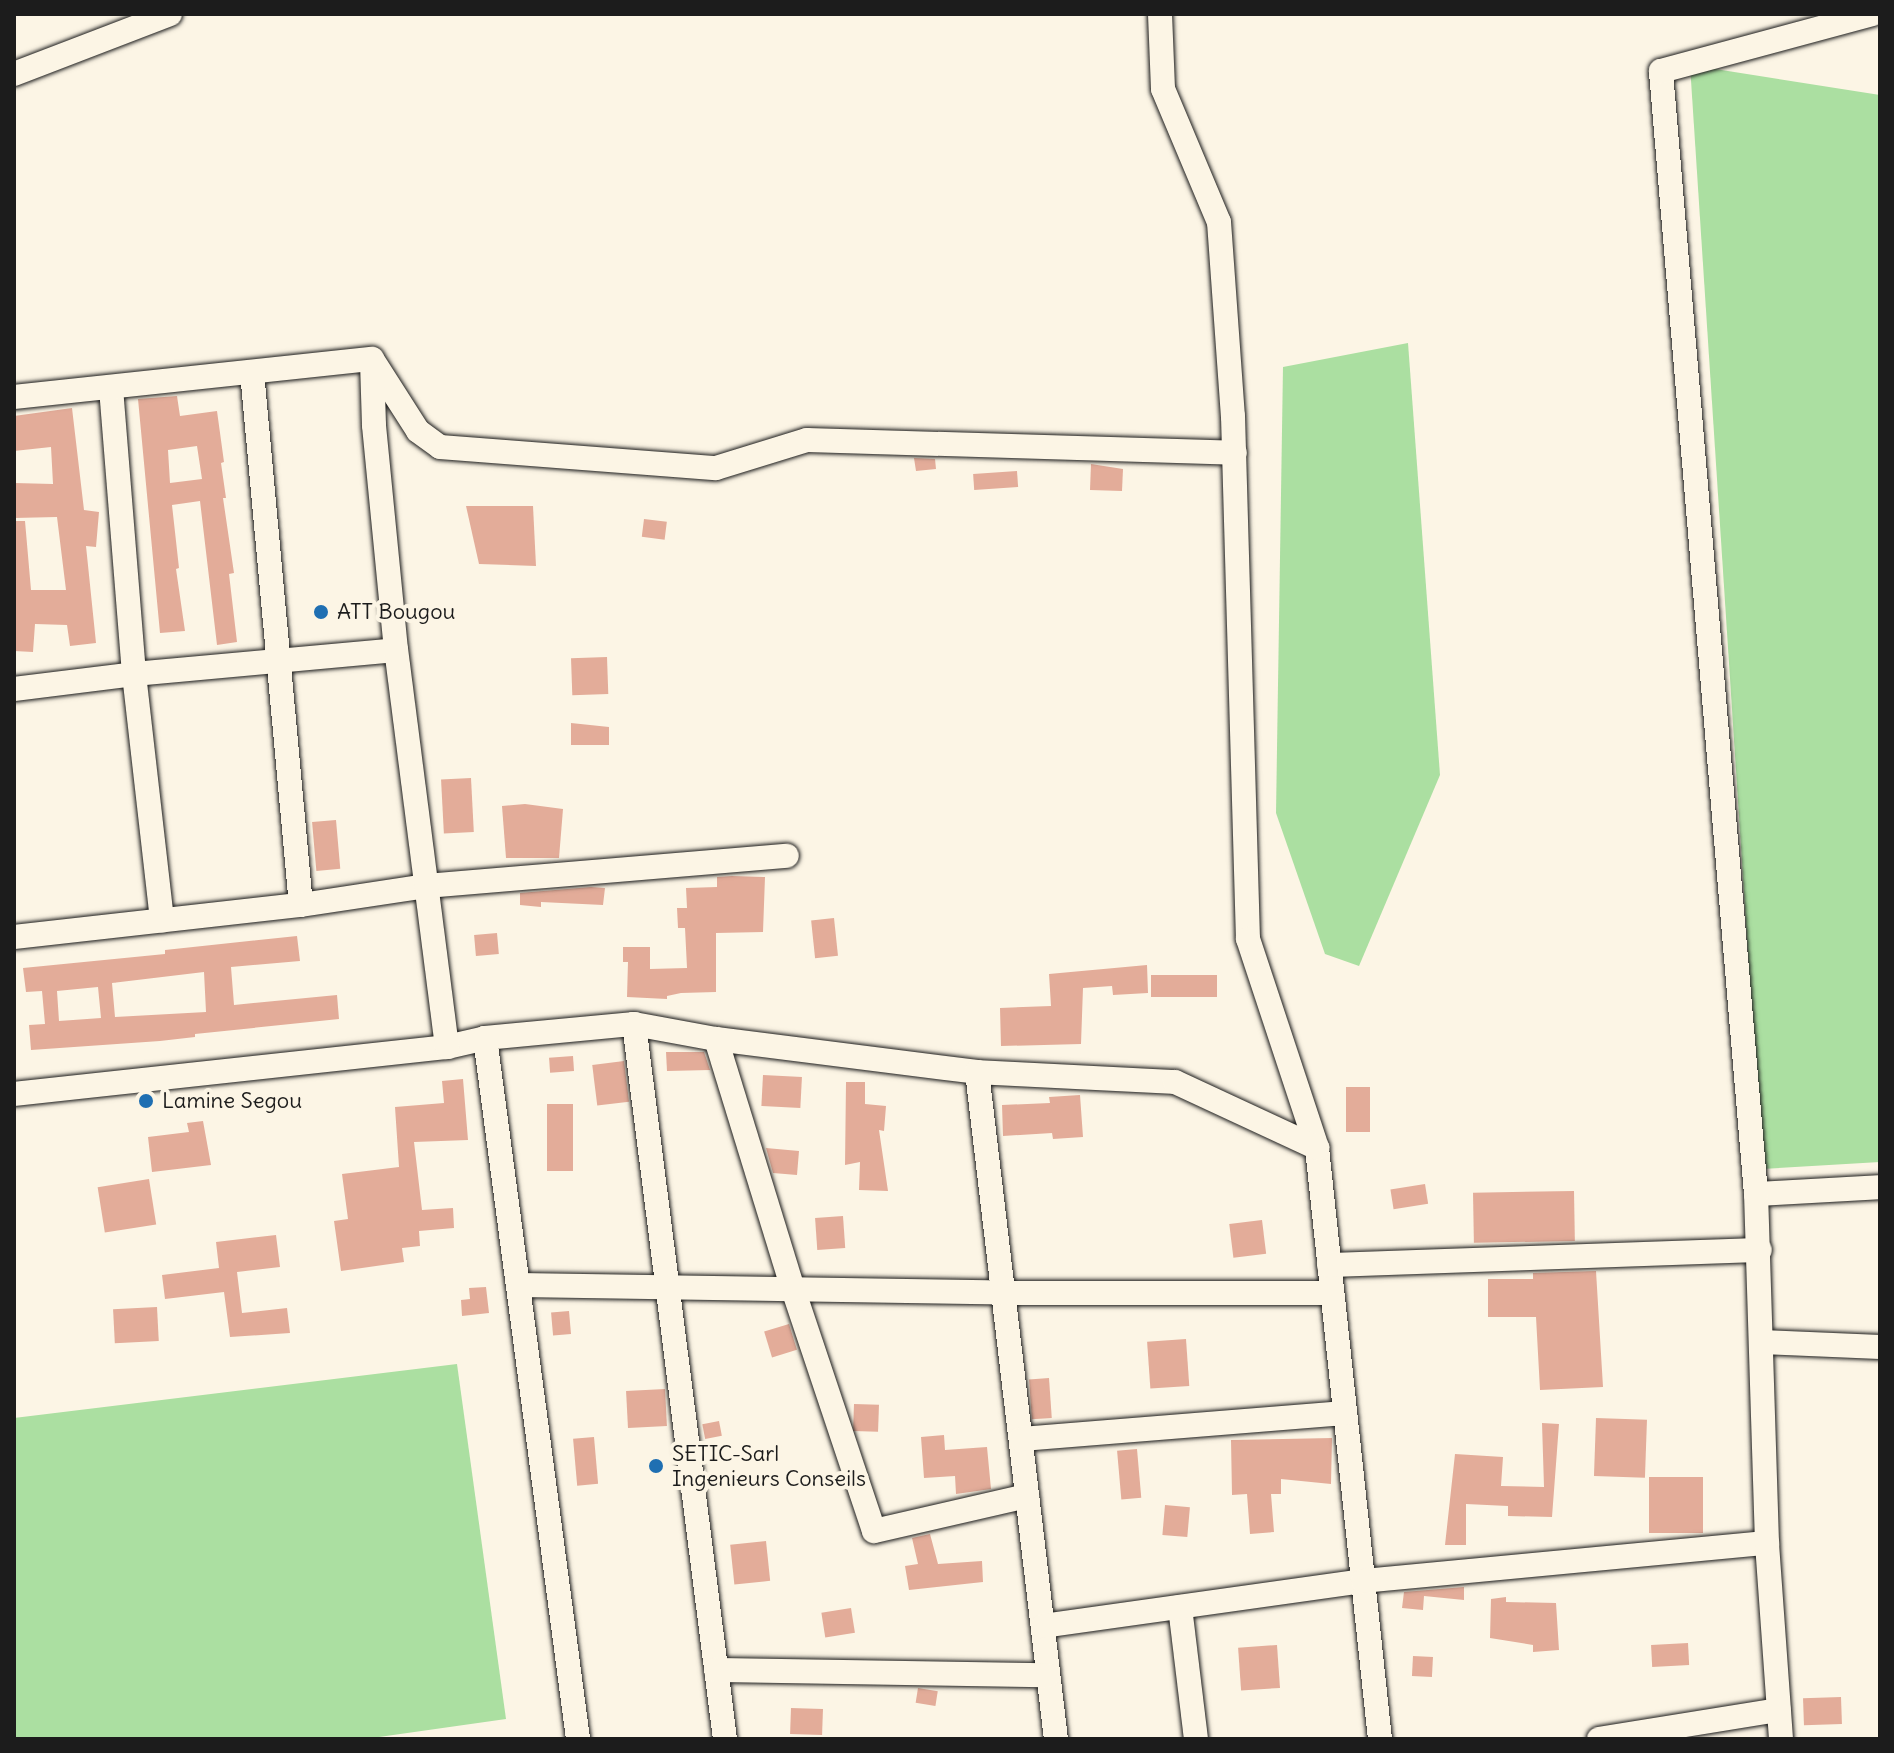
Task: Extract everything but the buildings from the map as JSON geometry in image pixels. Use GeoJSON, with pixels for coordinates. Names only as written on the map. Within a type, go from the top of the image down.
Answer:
{"type":"FeatureCollection","features":[{"type":"Feature","properties":{"kind":"street"},"geometry":{"type":"LineString","coordinates":[[14,74],[170,14]]}},
{"type":"Feature","properties":{"kind":"street"},"geometry":{"type":"LineString","coordinates":[[1160,14],[1163,89],[1219,222],[1235,453],[1248,939],[1317,1148],[1380,1739]]}},
{"type":"Feature","properties":{"kind":"street"},"geometry":{"type":"LineString","coordinates":[[1781,1739],[1767,1543],[1756,1194],[1661,71],[1872,14]]}},
{"type":"Feature","properties":{"kind":"street"},"geometry":{"type":"LineString","coordinates":[[372,359],[418,431],[440,447],[716,468],[807,440],[1235,453]]}},
{"type":"Feature","properties":{"kind":"street"},"geometry":{"type":"LineString","coordinates":[[14,397],[372,359]]}},
{"type":"Feature","properties":{"kind":"street"},"geometry":{"type":"LineString","coordinates":[[372,359],[374,425],[396,650],[447,1047]]}},
{"type":"Feature","properties":{"kind":"street"},"geometry":{"type":"LineString","coordinates":[[252,372],[301,905]]}},
{"type":"Feature","properties":{"kind":"street"},"geometry":{"type":"LineString","coordinates":[[111,388],[134,674],[162,920]]}},
{"type":"Feature","properties":{"kind":"street"},"geometry":{"type":"LineString","coordinates":[[14,689],[134,674],[396,650]]}},
{"type":"Feature","properties":{"kind":"street"},"geometry":{"type":"LineString","coordinates":[[14,937],[301,905],[426,886],[787,856]]}},
{"type":"Feature","properties":{"kind":"street"},"geometry":{"type":"LineString","coordinates":[[14,1094],[447,1047],[485,1038],[634,1024],[716,1039],[977,1072],[1175,1082],[1317,1148]]}},
{"type":"Feature","properties":{"kind":"street"},"geometry":{"type":"LineString","coordinates":[[634,1024],[725,1739]]}},
{"type":"Feature","properties":{"kind":"street"},"geometry":{"type":"LineString","coordinates":[[485,1038],[578,1739]]}},
{"type":"Feature","properties":{"kind":"street"},"geometry":{"type":"LineString","coordinates":[[716,1039],[793,1289],[874,1531],[1027,1496]]}},
{"type":"Feature","properties":{"kind":"street"},"geometry":{"type":"LineString","coordinates":[[977,1072],[1056,1739]]}},
{"type":"Feature","properties":{"kind":"street"},"geometry":{"type":"LineString","coordinates":[[1756,1194],[1880,1187]]}},
{"type":"Feature","properties":{"kind":"street"},"geometry":{"type":"LineString","coordinates":[[1329,1265],[1760,1250]]}},
{"type":"Feature","properties":{"kind":"street"},"geometry":{"type":"LineString","coordinates":[[519,1285],[1004,1293],[1332,1293]]}},
{"type":"Feature","properties":{"kind":"street"},"geometry":{"type":"LineString","coordinates":[[1762,1342],[1880,1347]]}},
{"type":"Feature","properties":{"kind":"street"},"geometry":{"type":"LineString","coordinates":[[1021,1439],[1345,1413]]}},
{"type":"Feature","properties":{"kind":"street"},"geometry":{"type":"LineString","coordinates":[[1043,1626],[1363,1581],[1767,1543]]}},
{"type":"Feature","properties":{"kind":"street"},"geometry":{"type":"LineString","coordinates":[[1180,1607],[1196,1739]]}},
{"type":"Feature","properties":{"kind":"street"},"geometry":{"type":"LineString","coordinates":[[716,1670],[1048,1675]]}},
{"type":"Feature","properties":{"kind":"street"},"geometry":{"type":"LineString","coordinates":[[1599,1739],[1779,1710]]}},
{"type":"Feature","properties":{"kind":"green space"},"geometry":{"type":"Polygon","coordinates":[[[1690,65],[1880,95],[1880,1162],[1762,1169],[1690,65]]]}},
{"type":"Feature","properties":{"kind":"green space"},"geometry":{"type":"Polygon","coordinates":[[[1408,343],[1440,775],[1359,966],[1325,954],[1276,813],[1283,367],[1408,343]]]}},
{"type":"Feature","properties":{"kind":"green space"},"geometry":{"type":"Polygon","coordinates":[[[457,1364],[506,1719],[365,1739],[14,1739],[14,1418],[457,1364]]]}},
{"type":"Feature","properties":{"kind":"place","name":"ATT Bougou"},"geometry":{"type":"Point","coordinates":[321,612]}},
{"type":"Feature","properties":{"kind":"place","name":"Lamine Segou"},"geometry":{"type":"Point","coordinates":[146,1101]}},
{"type":"Feature","properties":{"kind":"place","name":"SETIC-Sarl Ingenieurs Conseils"},"geometry":{"type":"Point","coordinates":[656,1466]}}]}
